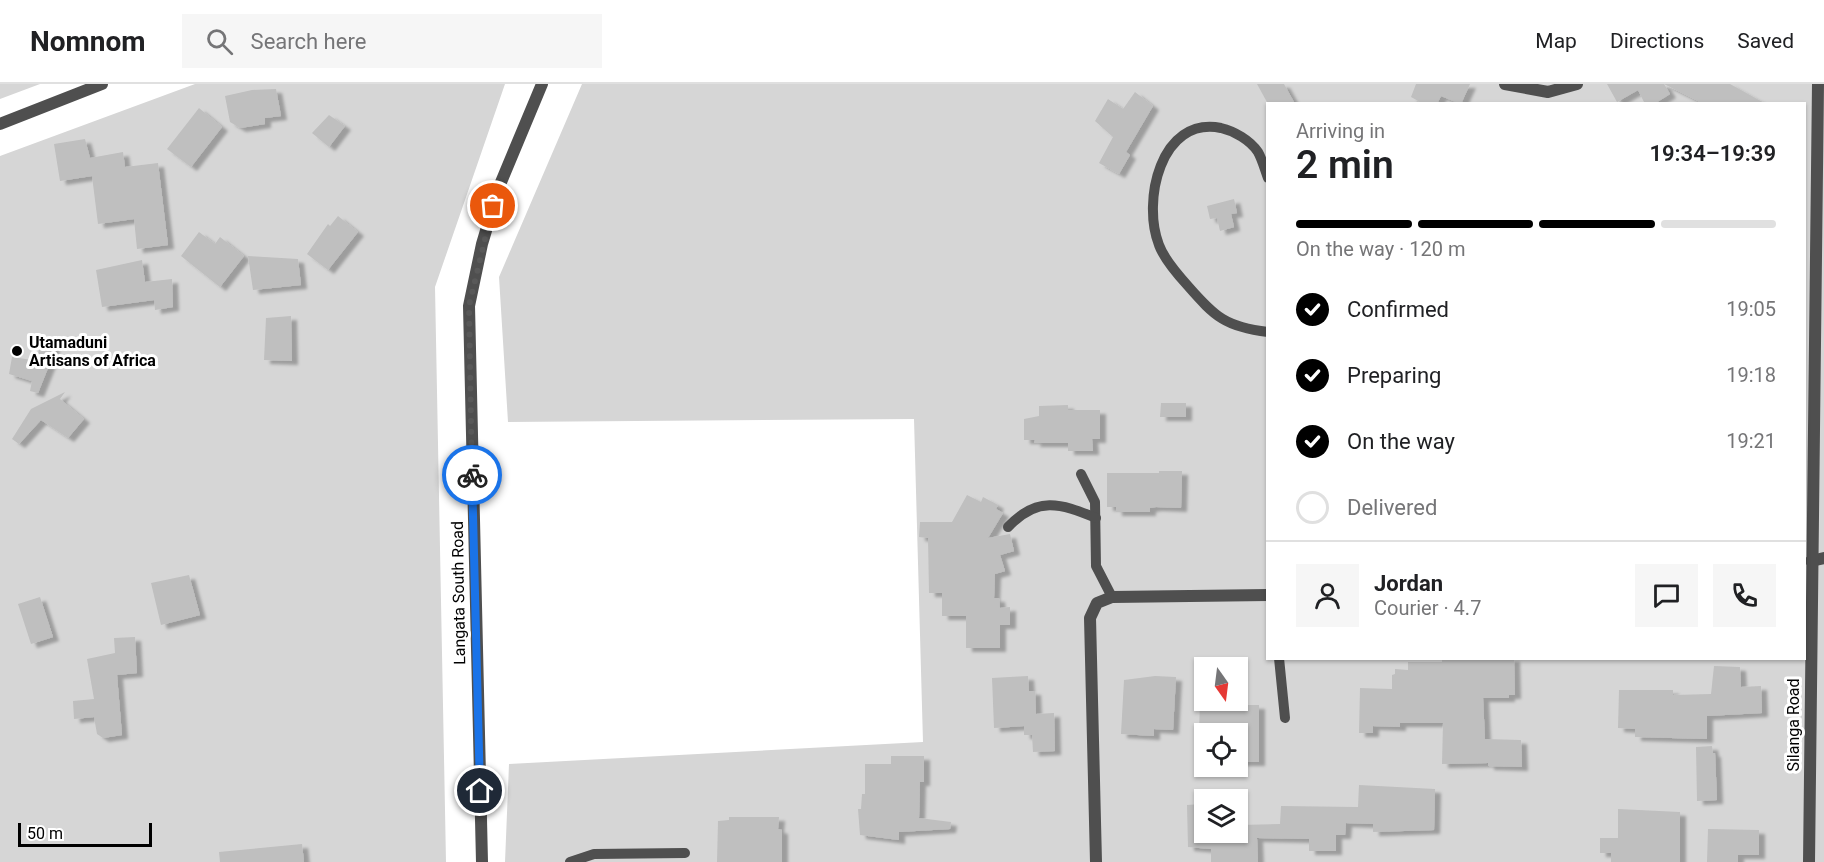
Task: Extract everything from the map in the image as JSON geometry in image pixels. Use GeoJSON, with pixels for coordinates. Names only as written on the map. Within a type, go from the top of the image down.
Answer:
{"type":"FeatureCollection","features":[{"type":"Feature","properties":{"kind":"street"},"geometry":{"type":"LineString","coordinates":[[0,124],[102,84]]}},
{"type":"Feature","properties":{"kind":"street","name":"Langata South Road"},"geometry":{"type":"LineString","coordinates":[[482,862],[469,306],[482,244],[499,187],[542,84]]}},
{"type":"Feature","properties":{"kind":"street"},"geometry":{"type":"LineString","coordinates":[[1505,84],[1548,92],[1577,84]]}},
{"type":"Feature","properties":{"kind":"street","name":"Silanga Road"},"geometry":{"type":"LineString","coordinates":[[1809,862],[1810,346],[1820,165],[1818,84]]}},
{"type":"Feature","properties":{"kind":"street"},"geometry":{"type":"LineString","coordinates":[[1811,561],[1824,558]]}},
{"type":"Feature","properties":{"kind":"street"},"geometry":{"type":"LineString","coordinates":[[1096,862],[1090,618],[1097,603],[1112,597],[1266,595]]}},
{"type":"Feature","properties":{"kind":"lane"},"geometry":{"type":"LineString","coordinates":[[1266,173],[1258,152],[1234,131],[1211,126],[1186,132],[1166,151],[1152,197],[1159,245],[1184,282],[1210,312],[1239,329],[1266,332]]}},
{"type":"Feature","properties":{"kind":"lane"},"geometry":{"type":"LineString","coordinates":[[1081,474],[1095,502],[1096,566],[1112,597]]}},
{"type":"Feature","properties":{"kind":"lane"},"geometry":{"type":"LineString","coordinates":[[1008,527],[1020,514],[1051,504],[1066,506],[1096,518]]}},
{"type":"Feature","properties":{"kind":"lane"},"geometry":{"type":"LineString","coordinates":[[1279,660],[1285,718]]}},
{"type":"Feature","properties":{"kind":"lane"},"geometry":{"type":"LineString","coordinates":[[570,862],[594,854],[685,853]]}},
{"type":"Feature","properties":{"kind":"shaded area"},"geometry":{"type":"Polygon","coordinates":[[[0,84],[40,84],[0,99],[0,84]]]}},
{"type":"Feature","properties":{"kind":"shaded area"},"geometry":{"type":"Polygon","coordinates":[[[195,84],[505,84],[435,287],[446,862],[0,862],[0,156],[195,84]]]}},
{"type":"Feature","properties":{"kind":"shaded area"},"geometry":{"type":"Polygon","coordinates":[[[582,84],[1824,84],[1824,862],[505,862],[509,764],[923,742],[914,419],[508,422],[499,277],[582,84]]]}},
{"type":"Feature","properties":{"kind":"building"},"geometry":{"type":"Polygon","coordinates":[[[1257,84],[1284,84],[1294,102],[1267,102],[1257,84]]]}},
{"type":"Feature","properties":{"kind":"building"},"geometry":{"type":"Polygon","coordinates":[[[1416,84],[1470,84],[1462,102],[1441,96],[1438,102],[1420,102],[1411,97],[1416,84]]]}},
{"type":"Feature","properties":{"kind":"building"},"geometry":{"type":"Polygon","coordinates":[[[1607,84],[1664,84],[1670,94],[1657,102],[1644,102],[1638,90],[1617,102],[1607,84]]]}},
{"type":"Feature","properties":{"kind":"building"},"geometry":{"type":"Polygon","coordinates":[[[1664,84],[1730,84],[1762,102],[1700,102],[1664,84]]]}},
{"type":"Feature","properties":{"kind":"building"},"geometry":{"type":"Polygon","coordinates":[[[276,89],[281,116],[265,118],[265,124],[240,128],[230,122],[225,96],[252,90],[276,89]]]}},
{"type":"Feature","properties":{"kind":"building"},"geometry":{"type":"Polygon","coordinates":[[[1135,92],[1153,106],[1126,152],[1130,155],[1119,174],[1099,163],[1113,137],[1095,121],[1108,99],[1123,109],[1135,92]]]}},
{"type":"Feature","properties":{"kind":"building"},"geometry":{"type":"Polygon","coordinates":[[[199,108],[222,127],[191,167],[167,149],[199,108]]]}},
{"type":"Feature","properties":{"kind":"building"},"geometry":{"type":"Polygon","coordinates":[[[329,115],[345,126],[329,147],[312,133],[329,115]]]}},
{"type":"Feature","properties":{"kind":"building"},"geometry":{"type":"Polygon","coordinates":[[[85,139],[90,158],[123,152],[125,167],[158,163],[168,245],[137,249],[134,219],[98,224],[92,176],[60,181],[54,144],[85,139]]]}},
{"type":"Feature","properties":{"kind":"building"},"geometry":{"type":"Polygon","coordinates":[[[1234,199],[1237,213],[1231,214],[1234,227],[1220,231],[1217,218],[1210,219],[1207,206],[1234,199]]]}},
{"type":"Feature","properties":{"kind":"building"},"geometry":{"type":"Polygon","coordinates":[[[338,216],[358,232],[328,270],[307,254],[328,224],[330,226],[338,216]]]}},
{"type":"Feature","properties":{"kind":"building"},"geometry":{"type":"Polygon","coordinates":[[[199,232],[215,244],[220,237],[244,256],[220,287],[181,256],[199,232]]]}},
{"type":"Feature","properties":{"kind":"building"},"geometry":{"type":"Polygon","coordinates":[[[248,256],[298,259],[301,285],[253,290],[248,256]]]}},
{"type":"Feature","properties":{"kind":"building"},"geometry":{"type":"Polygon","coordinates":[[[142,260],[145,282],[172,279],[173,307],[155,310],[154,300],[102,307],[96,270],[142,260]]]}},
{"type":"Feature","properties":{"kind":"building"},"geometry":{"type":"Polygon","coordinates":[[[291,316],[292,361],[264,360],[266,318],[291,316]]]}},
{"type":"Feature","properties":{"kind":"building"},"geometry":{"type":"Polygon","coordinates":[[[40,344],[54,345],[52,358],[38,393],[30,391],[32,381],[9,374],[12,357],[32,360],[34,354],[38,355],[40,344]]]}},
{"type":"Feature","properties":{"kind":"building"},"geometry":{"type":"Polygon","coordinates":[[[65,392],[60,399],[84,419],[68,438],[41,420],[19,444],[12,439],[31,409],[65,392]]]}},
{"type":"Feature","properties":{"kind":"building"},"geometry":{"type":"Polygon","coordinates":[[[1161,403],[1186,403],[1186,417],[1160,417],[1161,403]]]}},
{"type":"Feature","properties":{"kind":"building"},"geometry":{"type":"Polygon","coordinates":[[[1068,405],[1068,410],[1100,410],[1100,439],[1092,439],[1093,451],[1068,451],[1068,443],[1034,443],[1035,440],[1024,440],[1024,419],[1039,416],[1039,406],[1068,405]]]}},
{"type":"Feature","properties":{"kind":"building"},"geometry":{"type":"Polygon","coordinates":[[[1159,471],[1182,471],[1181,508],[1156,507],[1150,508],[1150,512],[1116,512],[1116,507],[1107,507],[1107,473],[1159,473],[1159,471]]]}},
{"type":"Feature","properties":{"kind":"building"},"geometry":{"type":"Polygon","coordinates":[[[967,495],[981,502],[983,497],[998,505],[996,509],[1003,513],[988,538],[1010,534],[1014,551],[1000,555],[1005,571],[995,574],[994,598],[999,598],[1000,608],[1010,607],[1010,625],[1000,625],[1000,648],[966,648],[966,616],[942,616],[942,593],[929,593],[928,538],[919,537],[920,522],[952,522],[967,495]]]}},
{"type":"Feature","properties":{"kind":"building"},"geometry":{"type":"Polygon","coordinates":[[[189,575],[200,615],[161,625],[151,583],[189,575]]]}},
{"type":"Feature","properties":{"kind":"building"},"geometry":{"type":"Polygon","coordinates":[[[40,597],[53,637],[31,644],[18,604],[40,597]]]}},
{"type":"Feature","properties":{"kind":"building"},"geometry":{"type":"Polygon","coordinates":[[[135,637],[137,673],[117,675],[122,735],[103,738],[97,734],[94,717],[74,719],[73,701],[94,699],[87,659],[115,653],[114,638],[135,637]]]}},
{"type":"Feature","properties":{"kind":"building"},"geometry":{"type":"Polygon","coordinates":[[[1442,660],[1514,660],[1515,695],[1509,695],[1509,698],[1483,698],[1485,739],[1521,740],[1522,767],[1488,766],[1488,763],[1442,764],[1443,723],[1400,723],[1400,727],[1373,726],[1373,733],[1359,733],[1360,688],[1392,689],[1392,675],[1395,674],[1395,669],[1408,670],[1408,662],[1442,662],[1442,660]]]}},
{"type":"Feature","properties":{"kind":"building"},"geometry":{"type":"Polygon","coordinates":[[[1714,666],[1740,667],[1741,687],[1761,686],[1762,713],[1707,716],[1707,739],[1635,737],[1635,729],[1618,728],[1619,690],[1673,690],[1673,695],[1711,694],[1714,666]]]}},
{"type":"Feature","properties":{"kind":"building"},"geometry":{"type":"Polygon","coordinates":[[[1028,676],[1029,691],[1035,691],[1036,714],[1054,713],[1055,751],[1033,752],[1032,735],[1024,735],[1024,726],[994,728],[992,678],[1028,676]]]}},
{"type":"Feature","properties":{"kind":"building"},"geometry":{"type":"Polygon","coordinates":[[[1155,676],[1176,677],[1173,730],[1154,729],[1154,736],[1121,734],[1124,680],[1155,676]]]}},
{"type":"Feature","properties":{"kind":"building"},"geometry":{"type":"Polygon","coordinates":[[[1248,705],[1259,705],[1259,762],[1248,762],[1248,723],[1199,723],[1200,711],[1248,711],[1248,705]]]}},
{"type":"Feature","properties":{"kind":"building"},"geometry":{"type":"Polygon","coordinates":[[[1712,746],[1713,753],[1715,753],[1717,800],[1697,801],[1696,747],[1712,746]]]}},
{"type":"Feature","properties":{"kind":"building"},"geometry":{"type":"Polygon","coordinates":[[[891,756],[924,756],[924,782],[920,782],[919,818],[951,822],[950,829],[899,832],[899,840],[860,835],[858,809],[861,809],[862,794],[865,794],[865,764],[891,764],[891,756]]]}},
{"type":"Feature","properties":{"kind":"building"},"geometry":{"type":"Polygon","coordinates":[[[1359,785],[1435,789],[1434,830],[1373,832],[1373,824],[1346,823],[1345,835],[1336,835],[1336,851],[1309,851],[1309,839],[1257,838],[1258,862],[1211,862],[1211,849],[1188,847],[1187,805],[1194,804],[1194,843],[1248,843],[1248,825],[1280,824],[1281,806],[1358,807],[1359,785]]]}},
{"type":"Feature","properties":{"kind":"building"},"geometry":{"type":"Polygon","coordinates":[[[1618,809],[1680,812],[1680,862],[1611,862],[1611,853],[1600,853],[1600,838],[1618,838],[1618,809]]]}},
{"type":"Feature","properties":{"kind":"building"},"geometry":{"type":"Polygon","coordinates":[[[729,817],[779,817],[778,829],[782,830],[782,862],[717,862],[718,821],[729,820],[729,817]]]}},
{"type":"Feature","properties":{"kind":"building"},"geometry":{"type":"Polygon","coordinates":[[[1708,829],[1759,830],[1759,855],[1738,855],[1738,862],[1707,862],[1708,829]]]}},
{"type":"Feature","properties":{"kind":"building"},"geometry":{"type":"Polygon","coordinates":[[[302,844],[304,862],[220,862],[219,852],[302,844]]]}},
{"type":"Feature","properties":{"kind":"way so far"},"geometry":{"type":"LineString","coordinates":[[472,475],[469,306],[477,263],[493,206]]}},
{"type":"Feature","properties":{"kind":"place","name":"Utamaduni Artisans of Africa"},"geometry":{"type":"Point","coordinates":[17,351]}},
{"type":"Feature","properties":{"kind":"route"},"geometry":{"type":"LineString","coordinates":[[472,475],[480,791]]}}]}
